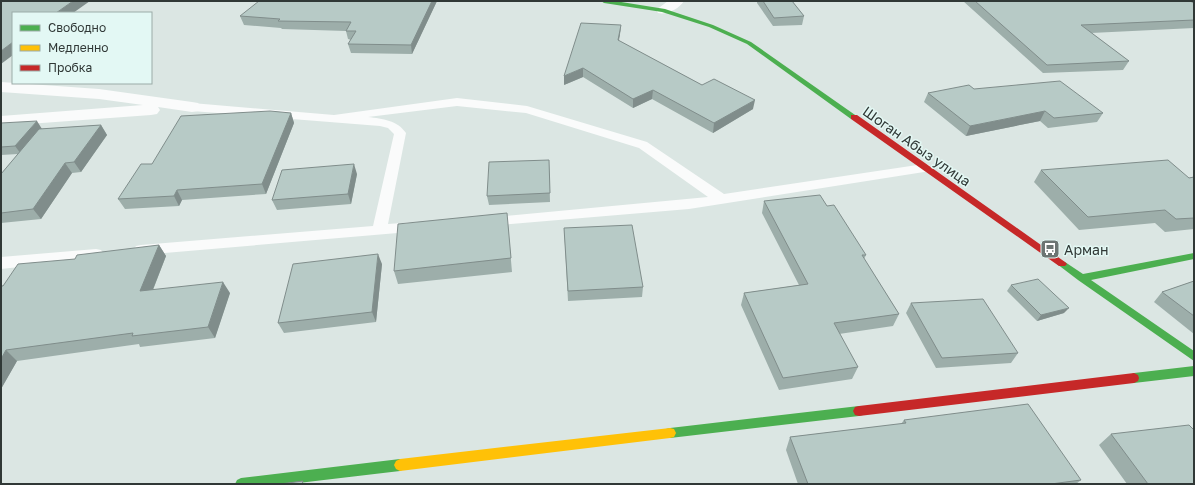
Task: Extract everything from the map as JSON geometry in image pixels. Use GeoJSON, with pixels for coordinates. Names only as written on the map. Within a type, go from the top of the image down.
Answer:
{"type":"FeatureCollection","features":[{"type":"Feature","properties":{"kind":"street","name":"Шоган Абыз улица"},"geometry":{"type":"LineString","coordinates":[[604,1],[663,10],[712,26],[749,43],[924,168],[1194,357]]}},
{"type":"Feature","properties":{"kind":"street"},"geometry":{"type":"LineString","coordinates":[[663,10],[677,1]]}},
{"type":"Feature","properties":{"kind":"street"},"geometry":{"type":"LineString","coordinates":[[1,87],[99,94],[192,107]]}},
{"type":"Feature","properties":{"kind":"street"},"geometry":{"type":"LineString","coordinates":[[1,121],[192,107]]}},
{"type":"Feature","properties":{"kind":"street"},"geometry":{"type":"LineString","coordinates":[[1081,278],[1194,256]]}},
{"type":"Feature","properties":{"kind":"street"},"geometry":{"type":"LineString","coordinates":[[241,484],[1194,371]]}},
{"type":"Feature","properties":{"kind":"lane"},"geometry":{"type":"LineString","coordinates":[[335,118],[457,102],[527,110],[643,145],[721,199]]}},
{"type":"Feature","properties":{"kind":"lane"},"geometry":{"type":"LineString","coordinates":[[192,107],[381,122],[392,125],[400,133],[379,230]]}},
{"type":"Feature","properties":{"kind":"lane"},"geometry":{"type":"LineString","coordinates":[[475,222],[690,204],[924,168]]}},
{"type":"Feature","properties":{"kind":"lane"},"geometry":{"type":"LineString","coordinates":[[127,252],[427,226]]}},
{"type":"Feature","properties":{"kind":"lane"},"geometry":{"type":"LineString","coordinates":[[1,263],[111,253]]}},
{"type":"Feature","properties":{"kind":"building"},"geometry":{"type":"Polygon","coordinates":[[[1,1],[73,1],[57,12],[12,12],[12,43],[1,51],[1,1]]]}},
{"type":"Feature","properties":{"kind":"building"},"geometry":{"type":"Polygon","coordinates":[[[259,1],[432,1],[411,45],[348,44],[356,31],[346,31],[351,22],[278,21],[280,19],[240,16],[259,1]]]}},
{"type":"Feature","properties":{"kind":"building"},"geometry":{"type":"Polygon","coordinates":[[[763,1],[792,1],[804,16],[774,18],[763,1]]]}},
{"type":"Feature","properties":{"kind":"building"},"geometry":{"type":"Polygon","coordinates":[[[975,1],[1190,1],[1194,3],[1194,20],[1081,25],[1129,61],[1047,65],[975,1]]]}},
{"type":"Feature","properties":{"kind":"building"},"geometry":{"type":"Polygon","coordinates":[[[581,23],[621,25],[618,40],[702,85],[714,79],[755,100],[714,123],[653,90],[633,99],[583,68],[564,76],[581,23]]]}},
{"type":"Feature","properties":{"kind":"building"},"geometry":{"type":"Polygon","coordinates":[[[1060,81],[1103,113],[1054,118],[1045,111],[970,126],[928,93],[969,85],[974,89],[1060,81]]]}},
{"type":"Feature","properties":{"kind":"building"},"geometry":{"type":"Polygon","coordinates":[[[270,111],[291,113],[262,184],[177,190],[174,196],[118,199],[141,164],[152,164],[181,116],[270,111]]]}},
{"type":"Feature","properties":{"kind":"building"},"geometry":{"type":"Polygon","coordinates":[[[37,121],[15,146],[1,147],[1,123],[37,121]]]}},
{"type":"Feature","properties":{"kind":"building"},"geometry":{"type":"Polygon","coordinates":[[[101,125],[74,162],[65,163],[33,209],[1,213],[1,174],[39,129],[101,125]]]}},
{"type":"Feature","properties":{"kind":"building"},"geometry":{"type":"Polygon","coordinates":[[[549,160],[550,193],[487,196],[489,162],[549,160]]]}},
{"type":"Feature","properties":{"kind":"building"},"geometry":{"type":"Polygon","coordinates":[[[1168,160],[1189,178],[1194,177],[1194,218],[1176,219],[1165,210],[1088,217],[1041,170],[1168,160]]]}},
{"type":"Feature","properties":{"kind":"building"},"geometry":{"type":"Polygon","coordinates":[[[354,164],[348,194],[272,200],[282,170],[354,164]]]}},
{"type":"Feature","properties":{"kind":"building"},"geometry":{"type":"Polygon","coordinates":[[[820,195],[827,206],[834,205],[866,255],[862,255],[899,314],[834,323],[858,367],[783,378],[744,293],[808,284],[764,201],[820,195]]]}},
{"type":"Feature","properties":{"kind":"building"},"geometry":{"type":"Polygon","coordinates":[[[507,213],[511,258],[394,271],[398,224],[507,213]]]}},
{"type":"Feature","properties":{"kind":"building"},"geometry":{"type":"Polygon","coordinates":[[[632,225],[643,287],[568,291],[564,228],[632,225]]]}},
{"type":"Feature","properties":{"kind":"building"},"geometry":{"type":"Polygon","coordinates":[[[159,245],[140,291],[223,282],[208,327],[132,336],[133,333],[6,350],[1,359],[1,286],[3,286],[18,264],[75,259],[77,255],[159,245]]]}},
{"type":"Feature","properties":{"kind":"building"},"geometry":{"type":"Polygon","coordinates":[[[378,254],[372,312],[278,323],[293,264],[378,254]]]}},
{"type":"Feature","properties":{"kind":"building"},"geometry":{"type":"Polygon","coordinates":[[[1038,279],[1069,308],[1041,315],[1011,285],[1038,279]]]}},
{"type":"Feature","properties":{"kind":"building"},"geometry":{"type":"Polygon","coordinates":[[[1194,281],[1194,316],[1162,292],[1194,281]]]}},
{"type":"Feature","properties":{"kind":"building"},"geometry":{"type":"Polygon","coordinates":[[[983,299],[1018,353],[942,358],[911,303],[983,299]]]}},
{"type":"Feature","properties":{"kind":"building"},"geometry":{"type":"Polygon","coordinates":[[[1028,404],[1081,480],[1051,484],[808,484],[790,437],[906,423],[904,420],[1028,404]]]}},
{"type":"Feature","properties":{"kind":"building"},"geometry":{"type":"Polygon","coordinates":[[[1189,425],[1194,430],[1194,484],[1148,484],[1111,434],[1189,425]]]}},
{"type":"Feature","properties":{"kind":"building"},"geometry":{"type":"Polygon","coordinates":[[[303,481],[302,484],[280,484],[303,481]]]}},
{"type":"Feature","properties":{"kind":"traffic: fast"},"geometry":{"type":"LineString","coordinates":[[604,1],[663,10],[711,26],[749,43],[854,117]]}},
{"type":"Feature","properties":{"kind":"traffic: fast"},"geometry":{"type":"LineString","coordinates":[[1081,278],[1194,256]]}},
{"type":"Feature","properties":{"kind":"traffic: fast"},"geometry":{"type":"LineString","coordinates":[[1062,264],[1194,357]]}},
{"type":"Feature","properties":{"kind":"traffic: fast"},"geometry":{"type":"LineString","coordinates":[[1134,378],[1194,371]]}},
{"type":"Feature","properties":{"kind":"traffic: fast"},"geometry":{"type":"LineString","coordinates":[[670,433],[859,411]]}},
{"type":"Feature","properties":{"kind":"traffic: fast"},"geometry":{"type":"LineString","coordinates":[[241,484],[400,465]]}},
{"type":"Feature","properties":{"kind":"traffic: slow"},"geometry":{"type":"LineString","coordinates":[[400,465],[670,433]]}},
{"type":"Feature","properties":{"kind":"traffic: jam"},"geometry":{"type":"LineString","coordinates":[[854,117],[1062,264]]}},
{"type":"Feature","properties":{"kind":"traffic: jam"},"geometry":{"type":"LineString","coordinates":[[859,411],[1134,378]]}},
{"type":"Feature","properties":{"kind":"place","name":"Арман"},"geometry":{"type":"Point","coordinates":[1050,249]}}]}
